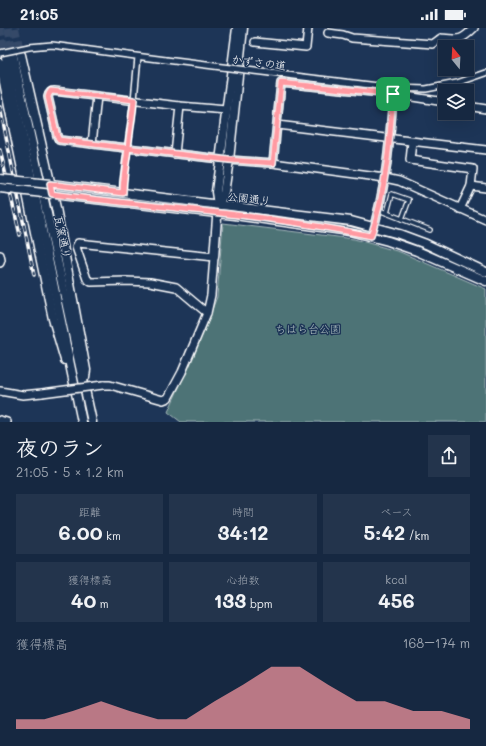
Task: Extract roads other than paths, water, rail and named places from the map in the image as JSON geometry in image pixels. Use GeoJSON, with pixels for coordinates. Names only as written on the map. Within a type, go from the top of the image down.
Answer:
{"type":"FeatureCollection","features":[{"type":"Feature","properties":{"kind":"street"},"geometry":{"type":"LineString","coordinates":[[0,391],[23,395],[110,385],[163,400],[168,398],[182,372],[207,313],[211,295],[218,209],[224,193],[226,110],[237,28]]}},
{"type":"Feature","properties":{"kind":"street"},"geometry":{"type":"LineString","coordinates":[[224,160],[243,28]]}},
{"type":"Feature","properties":{"kind":"street"},"geometry":{"type":"LineString","coordinates":[[255,42],[306,47],[308,28]]}},
{"type":"Feature","properties":{"kind":"street"},"geometry":{"type":"LineString","coordinates":[[328,33],[352,38],[433,44],[441,38],[459,40],[474,28]]}},
{"type":"Feature","properties":{"kind":"street","name":"かずさの道"},"geometry":{"type":"LineString","coordinates":[[8,57],[29,47],[52,45],[395,88],[426,89],[457,83],[486,73]]}},
{"type":"Feature","properties":{"kind":"street"},"geometry":{"type":"LineString","coordinates":[[123,193],[138,56]]}},
{"type":"Feature","properties":{"kind":"street"},"geometry":{"type":"LineString","coordinates":[[8,57],[24,182],[53,319],[69,374],[74,384]]}},
{"type":"Feature","properties":{"kind":"street"},"geometry":{"type":"LineString","coordinates":[[8,57],[50,184],[86,370],[83,384]]}},
{"type":"Feature","properties":{"kind":"street","name":"瓦窯通り"},"geometry":{"type":"LineString","coordinates":[[8,57],[92,422]]}},
{"type":"Feature","properties":{"kind":"street","name":"瓦窯通り"},"geometry":{"type":"LineString","coordinates":[[8,57],[82,422]]}},
{"type":"Feature","properties":{"kind":"street"},"geometry":{"type":"LineString","coordinates":[[273,163],[281,83],[393,94],[438,101]]}},
{"type":"Feature","properties":{"kind":"street"},"geometry":{"type":"LineString","coordinates":[[226,110],[180,106],[54,90],[49,94],[58,139],[62,141],[224,160],[273,163],[385,178],[399,181],[486,220]]}},
{"type":"Feature","properties":{"kind":"street"},"geometry":{"type":"LineString","coordinates":[[371,236],[385,178],[390,140],[393,94]]}},
{"type":"Feature","properties":{"kind":"street"},"geometry":{"type":"LineString","coordinates":[[92,144],[97,96]]}},
{"type":"Feature","properties":{"kind":"street"},"geometry":{"type":"LineString","coordinates":[[175,154],[180,106]]}},
{"type":"Feature","properties":{"kind":"street"},"geometry":{"type":"LineString","coordinates":[[474,107],[486,109]]}},
{"type":"Feature","properties":{"kind":"street"},"geometry":{"type":"LineString","coordinates":[[277,125],[390,140],[486,150]]}},
{"type":"Feature","properties":{"kind":"street"},"geometry":{"type":"LineString","coordinates":[[412,142],[410,160],[473,170],[471,186],[460,209]]}},
{"type":"Feature","properties":{"kind":"street","name":"公園通り"},"geometry":{"type":"LineString","coordinates":[[0,179],[123,193],[350,231],[371,236],[417,251],[486,281]]}},
{"type":"Feature","properties":{"kind":"street"},"geometry":{"type":"LineString","coordinates":[[471,186],[486,188]]}},
{"type":"Feature","properties":{"kind":"street","name":"公園通り"},"geometry":{"type":"LineString","coordinates":[[0,188],[351,221],[399,234],[426,244],[486,272]]}},
{"type":"Feature","properties":{"kind":"street"},"geometry":{"type":"LineString","coordinates":[[207,313],[176,287],[150,282],[91,282],[87,279],[76,247],[78,243],[214,257]]}},
{"type":"Feature","properties":{"kind":"street"},"geometry":{"type":"LineString","coordinates":[[0,256],[0,263]]}},
{"type":"Feature","properties":{"kind":"street"},"geometry":{"type":"LineString","coordinates":[[0,420],[7,422]]}},
{"type":"Feature","properties":{"kind":"lane"},"geometry":{"type":"LineString","coordinates":[[388,213],[392,194],[409,200],[402,219]]}},
{"type":"Feature","properties":{"kind":"lane"},"geometry":{"type":"LineString","coordinates":[[378,210],[430,230]]}},
{"type":"Feature","properties":{"kind":"tunnel"},"geometry":{"type":"LineString","coordinates":[[0,28],[6,57]]}},
{"type":"Feature","properties":{"kind":"tunnel"},"geometry":{"type":"LineString","coordinates":[[8,28],[13,56]]}},
{"type":"Feature","properties":{"kind":"tunnel"},"geometry":{"type":"LineString","coordinates":[[15,28],[21,55]]}},
{"type":"Feature","properties":{"kind":"railway"},"geometry":{"type":"LineString","coordinates":[[0,107],[34,275]]}},
{"type":"Feature","properties":{"kind":"railway"},"geometry":{"type":"LineString","coordinates":[[0,150],[20,235]]}},
{"type":"Feature","properties":{"kind":"park label","name":"ちはら台公園"},"geometry":{"type":"Point","coordinates":[308,328]}}]}
